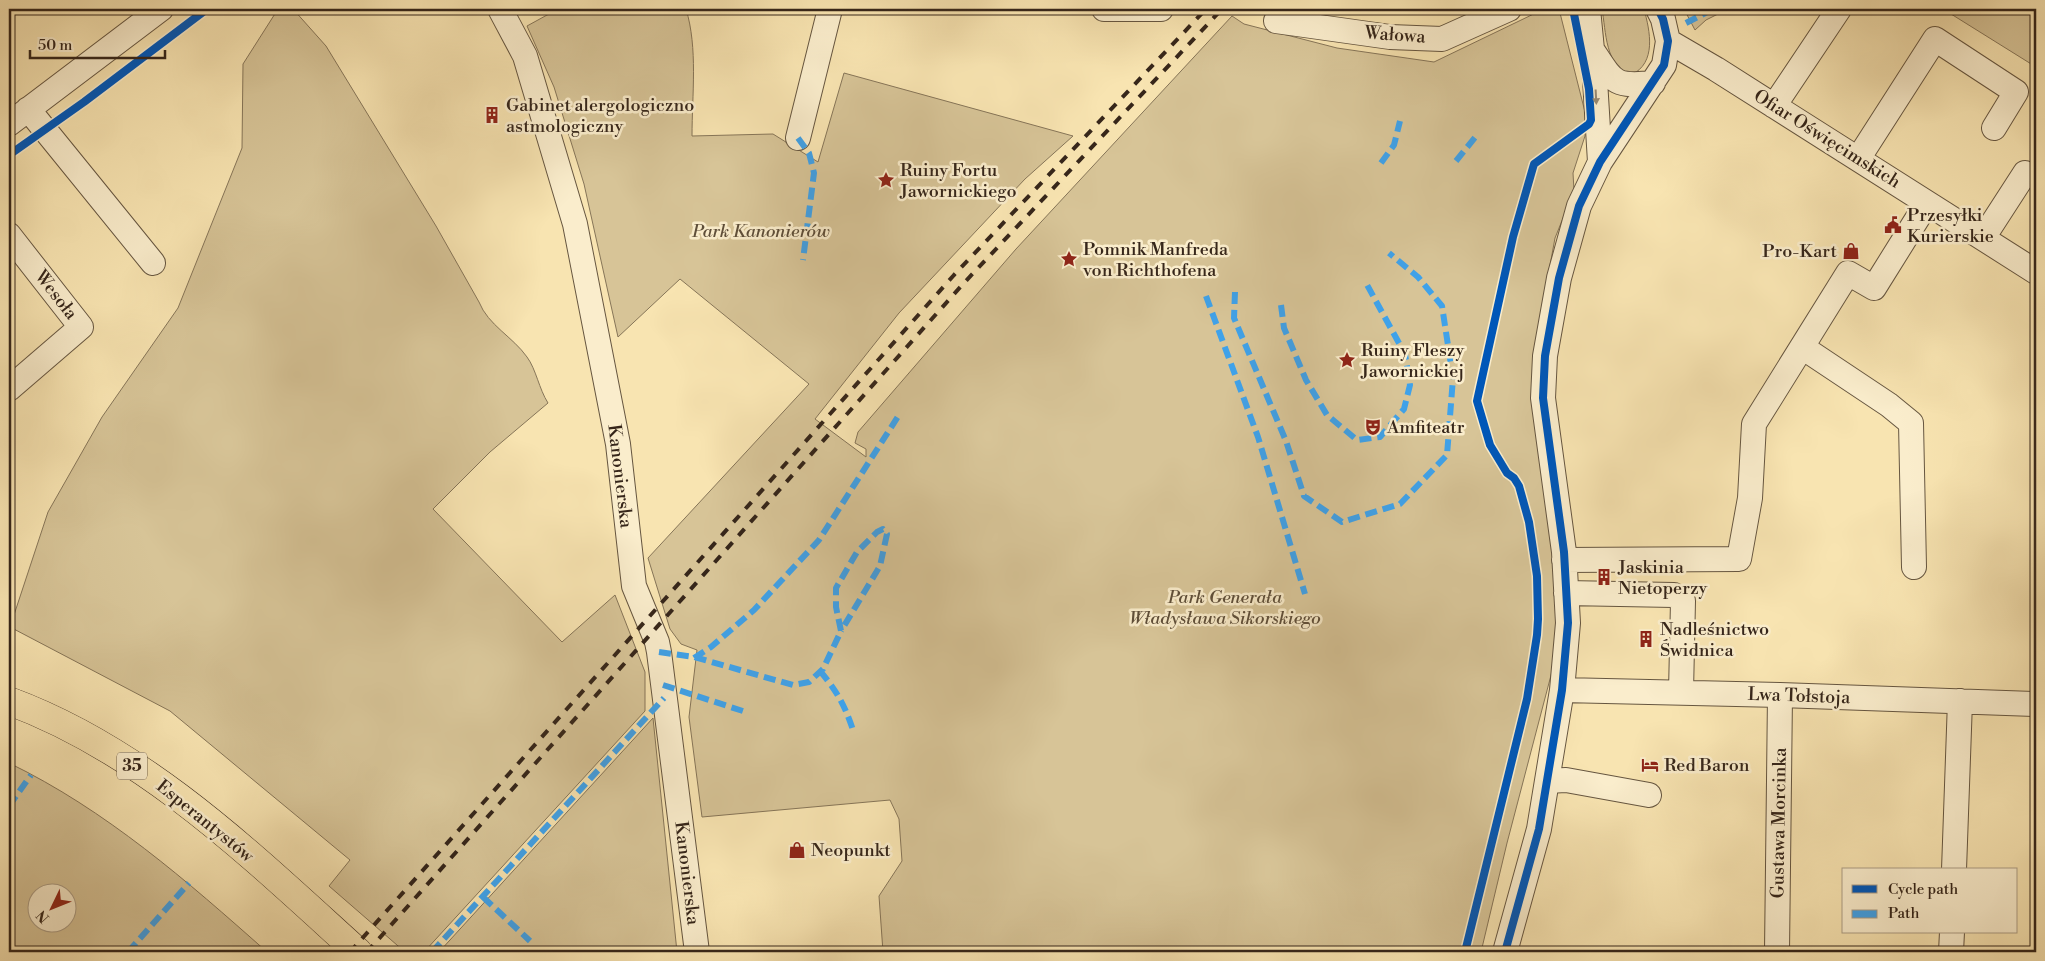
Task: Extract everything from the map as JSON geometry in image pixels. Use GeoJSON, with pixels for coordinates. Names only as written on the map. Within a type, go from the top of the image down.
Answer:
{"type":"FeatureCollection","features":[{"type":"Feature","properties":{"kind":"main road","name":"Esperantystów"},"geometry":{"type":"LineString","coordinates":[[9,702],[63,724],[107,749],[168,790],[227,836],[358,952]]}},
{"type":"Feature","properties":{"kind":"street"},"geometry":{"type":"LineString","coordinates":[[9,124],[161,9]]}},
{"type":"Feature","properties":{"kind":"street","name":"Kanonierska"},"geometry":{"type":"LineString","coordinates":[[500,9],[525,56],[575,224],[618,444],[634,586],[659,652],[698,952]]}},
{"type":"Feature","properties":{"kind":"street"},"geometry":{"type":"LineString","coordinates":[[798,138],[830,9]]}},
{"type":"Feature","properties":{"kind":"street"},"geometry":{"type":"LineString","coordinates":[[1104,9],[1160,9]]}},
{"type":"Feature","properties":{"kind":"street","name":"Wałowa"},"geometry":{"type":"LineString","coordinates":[[1276,21],[1390,37],[1442,38],[1509,9]]}},
{"type":"Feature","properties":{"kind":"street"},"geometry":{"type":"LineString","coordinates":[[1588,9],[1600,162]]}},
{"type":"Feature","properties":{"kind":"street"},"geometry":{"type":"LineString","coordinates":[[1505,952],[1539,829],[1562,690],[1568,623],[1564,560],[1543,398],[1545,356],[1559,278],[1579,206],[1600,162],[1664,65],[1668,41],[1663,19],[1658,9]]}},
{"type":"Feature","properties":{"kind":"street"},"geometry":{"type":"LineString","coordinates":[[1774,106],[1840,9]]}},
{"type":"Feature","properties":{"kind":"street"},"geometry":{"type":"LineString","coordinates":[[1858,159],[1935,39],[2016,92],[1994,128]]}},
{"type":"Feature","properties":{"kind":"street","name":"Ofiar Oświęcimskich"},"geometry":{"type":"LineString","coordinates":[[1668,41],[2036,272]]}},
{"type":"Feature","properties":{"kind":"street"},"geometry":{"type":"LineString","coordinates":[[1592,48],[1607,72],[1617,81],[1628,86],[1653,83]]}},
{"type":"Feature","properties":{"kind":"street"},"geometry":{"type":"LineString","coordinates":[[28,109],[153,263]]}},
{"type":"Feature","properties":{"kind":"street"},"geometry":{"type":"LineString","coordinates":[[1983,238],[2025,173]]}},
{"type":"Feature","properties":{"kind":"street"},"geometry":{"type":"LineString","coordinates":[[1564,560],[1739,559],[1750,498],[1754,424],[1848,274],[1874,288],[1928,203]]}},
{"type":"Feature","properties":{"kind":"street","name":"Wesoła"},"geometry":{"type":"LineString","coordinates":[[9,235],[80,327],[9,389]]}},
{"type":"Feature","properties":{"kind":"street"},"geometry":{"type":"LineString","coordinates":[[1802,347],[1889,405],[1912,423],[1914,567]]}},
{"type":"Feature","properties":{"kind":"street"},"geometry":{"type":"LineString","coordinates":[[1566,593],[1674,595],[1683,601],[1681,692]]}},
{"type":"Feature","properties":{"kind":"street","name":"Lwa Tołstoja"},"geometry":{"type":"LineString","coordinates":[[1562,690],[1681,692],[2036,704]]}},
{"type":"Feature","properties":{"kind":"street","name":"Gustawa Morcinka"},"geometry":{"type":"LineString","coordinates":[[1777,952],[1780,695]]}},
{"type":"Feature","properties":{"kind":"street"},"geometry":{"type":"LineString","coordinates":[[1954,868],[1960,701]]}},
{"type":"Feature","properties":{"kind":"street"},"geometry":{"type":"LineString","coordinates":[[1547,781],[1566,780],[1649,795]]}},
{"type":"Feature","properties":{"kind":"street"},"geometry":{"type":"LineString","coordinates":[[1951,952],[1952,934]]}},
{"type":"Feature","properties":{"kind":"green space"},"geometry":{"type":"Polygon","coordinates":[[[278,9],[293,9],[326,46],[436,226],[483,310],[530,362],[548,403],[490,452],[433,509],[562,642],[615,595],[645,672],[645,711],[424,952],[405,952],[329,886],[350,860],[170,711],[10,627],[48,512],[102,417],[178,308],[242,148],[243,64],[278,9]]]}},
{"type":"Feature","properties":{"kind":"green space","name":"Park Generała Władysława Sikorskiego"},"geometry":{"type":"Polygon","coordinates":[[[558,9],[686,9],[690,24],[693,56],[692,136],[773,134],[818,162],[844,73],[1073,136],[1025,179],[899,313],[815,419],[866,457],[866,449],[855,443],[858,432],[1016,249],[1232,16],[1244,24],[1337,48],[1434,62],[1544,9],[1559,9],[1585,112],[1585,136],[1573,173],[1574,191],[1555,238],[1543,304],[1560,611],[1555,660],[1507,843],[1481,952],[883,952],[879,896],[902,861],[899,819],[890,800],[702,817],[689,717],[697,650],[681,644],[670,629],[648,558],[809,384],[680,279],[618,337],[584,184],[554,87],[527,26],[558,9]]]}},
{"type":"Feature","properties":{"kind":"green space"},"geometry":{"type":"Polygon","coordinates":[[[1602,9],[1644,9],[1650,46],[1645,63],[1631,75],[1622,71],[1611,56],[1602,9]]]}},
{"type":"Feature","properties":{"kind":"green space"},"geometry":{"type":"Polygon","coordinates":[[[1684,9],[1728,9],[1706,20],[1695,30],[1684,9]]]}},
{"type":"Feature","properties":{"kind":"green space"},"geometry":{"type":"Polygon","coordinates":[[[1943,9],[2036,9],[2036,67],[1943,9]]]}},
{"type":"Feature","properties":{"kind":"green space"},"geometry":{"type":"Polygon","coordinates":[[[653,718],[677,952],[439,952],[653,718]]]}},
{"type":"Feature","properties":{"kind":"green space"},"geometry":{"type":"Polygon","coordinates":[[[9,763],[79,802],[144,848],[207,899],[267,952],[9,952],[9,763]]]}},
{"type":"Feature","properties":{"kind":"railway"},"geometry":{"type":"LineString","coordinates":[[350,952],[954,275],[1206,9]]}},
{"type":"Feature","properties":{"kind":"railway"},"geometry":{"type":"LineString","coordinates":[[367,952],[963,284],[1222,9]]}},
{"type":"Feature","properties":{"kind":"marked path"},"geometry":{"type":"LineString","coordinates":[[1686,23],[1713,9]]}},
{"type":"Feature","properties":{"kind":"marked path"},"geometry":{"type":"LineString","coordinates":[[1381,163],[1394,145],[1400,121]]}},
{"type":"Feature","properties":{"kind":"marked path"},"geometry":{"type":"LineString","coordinates":[[1456,161],[1477,135]]}},
{"type":"Feature","properties":{"kind":"marked path"},"geometry":{"type":"LineString","coordinates":[[798,138],[809,153],[814,173],[803,260]]}},
{"type":"Feature","properties":{"kind":"marked path"},"geometry":{"type":"LineString","coordinates":[[1235,292],[1234,318],[1286,441],[1304,496],[1342,522],[1400,504],[1447,455],[1453,378],[1442,306],[1418,277],[1389,253]]}},
{"type":"Feature","properties":{"kind":"marked path"},"geometry":{"type":"LineString","coordinates":[[1281,305],[1284,328],[1306,380],[1327,415],[1357,440],[1380,437],[1404,409],[1410,385],[1405,354],[1366,283]]}},
{"type":"Feature","properties":{"kind":"marked path"},"geometry":{"type":"LineString","coordinates":[[1206,296],[1258,437],[1305,594]]}},
{"type":"Feature","properties":{"kind":"marked path"},"geometry":{"type":"LineString","coordinates":[[694,658],[711,647],[754,610],[819,540],[899,415]]}},
{"type":"Feature","properties":{"kind":"marked path"},"geometry":{"type":"LineString","coordinates":[[659,652],[694,657],[793,685],[809,682],[823,669],[841,631],[836,607],[836,588],[857,552],[877,532],[883,529],[887,534],[880,566],[841,631]]}},
{"type":"Feature","properties":{"kind":"marked path"},"geometry":{"type":"LineString","coordinates":[[820,671],[840,699],[853,730]]}},
{"type":"Feature","properties":{"kind":"marked path"},"geometry":{"type":"LineString","coordinates":[[663,685],[746,712]]}},
{"type":"Feature","properties":{"kind":"marked path"},"geometry":{"type":"LineString","coordinates":[[432,952],[664,698]]}},
{"type":"Feature","properties":{"kind":"marked path"},"geometry":{"type":"LineString","coordinates":[[9,806],[31,775]]}},
{"type":"Feature","properties":{"kind":"marked path"},"geometry":{"type":"LineString","coordinates":[[128,952],[189,883]]}},
{"type":"Feature","properties":{"kind":"marked path"},"geometry":{"type":"LineString","coordinates":[[483,897],[530,941]]}},
{"type":"Feature","properties":{"kind":"cycle path"},"geometry":{"type":"LineString","coordinates":[[9,155],[84,102],[207,9]]}},
{"type":"Feature","properties":{"kind":"cycle path"},"geometry":{"type":"LineString","coordinates":[[1465,952],[1527,699],[1538,619],[1537,576],[1529,522],[1519,486],[1514,478],[1507,473],[1490,445],[1477,401],[1513,237],[1534,164],[1589,124],[1591,120],[1589,89],[1573,9]]}},
{"type":"Feature","properties":{"kind":"cycle path"},"geometry":{"type":"LineString","coordinates":[[1505,952],[1539,829],[1562,690],[1568,623],[1564,552],[1543,398],[1545,356],[1559,278],[1579,206],[1600,162],[1664,65],[1668,41],[1663,19],[1658,9]]}},
{"type":"Feature","properties":{"kind":"place","name":"Gabinet alergologiczno astmologiczny"},"geometry":{"type":"Point","coordinates":[492,115]}},
{"type":"Feature","properties":{"kind":"place","name":"Ruiny Fortu Jawornickiego"},"geometry":{"type":"Point","coordinates":[886,180]}},
{"type":"Feature","properties":{"kind":"place","name":"Przesyłki Kurierskie"},"geometry":{"type":"Point","coordinates":[1893,225]}},
{"type":"Feature","properties":{"kind":"place","name":"Pro-Kart"},"geometry":{"type":"Point","coordinates":[1851,251]}},
{"type":"Feature","properties":{"kind":"place","name":"Pomnik Manfreda von Richthofena"},"geometry":{"type":"Point","coordinates":[1069,259]}},
{"type":"Feature","properties":{"kind":"place","name":"Ruiny Fleszy Jawornickiej"},"geometry":{"type":"Point","coordinates":[1347,360]}},
{"type":"Feature","properties":{"kind":"place","name":"Amfiteatr"},"geometry":{"type":"Point","coordinates":[1373,427]}},
{"type":"Feature","properties":{"kind":"place","name":"Jaskinia Nietoperzy"},"geometry":{"type":"Point","coordinates":[1604,577]}},
{"type":"Feature","properties":{"kind":"place","name":"Nadleśnictwo Świdnica"},"geometry":{"type":"Point","coordinates":[1646,639]}},
{"type":"Feature","properties":{"kind":"place","name":"Red Baron"},"geometry":{"type":"Point","coordinates":[1650,765]}},
{"type":"Feature","properties":{"kind":"place","name":"Neopunkt"},"geometry":{"type":"Point","coordinates":[797,850]}},
{"type":"Feature","properties":{"kind":"park label","name":"Park Kanonierów"},"geometry":{"type":"Point","coordinates":[761,231]}}]}
